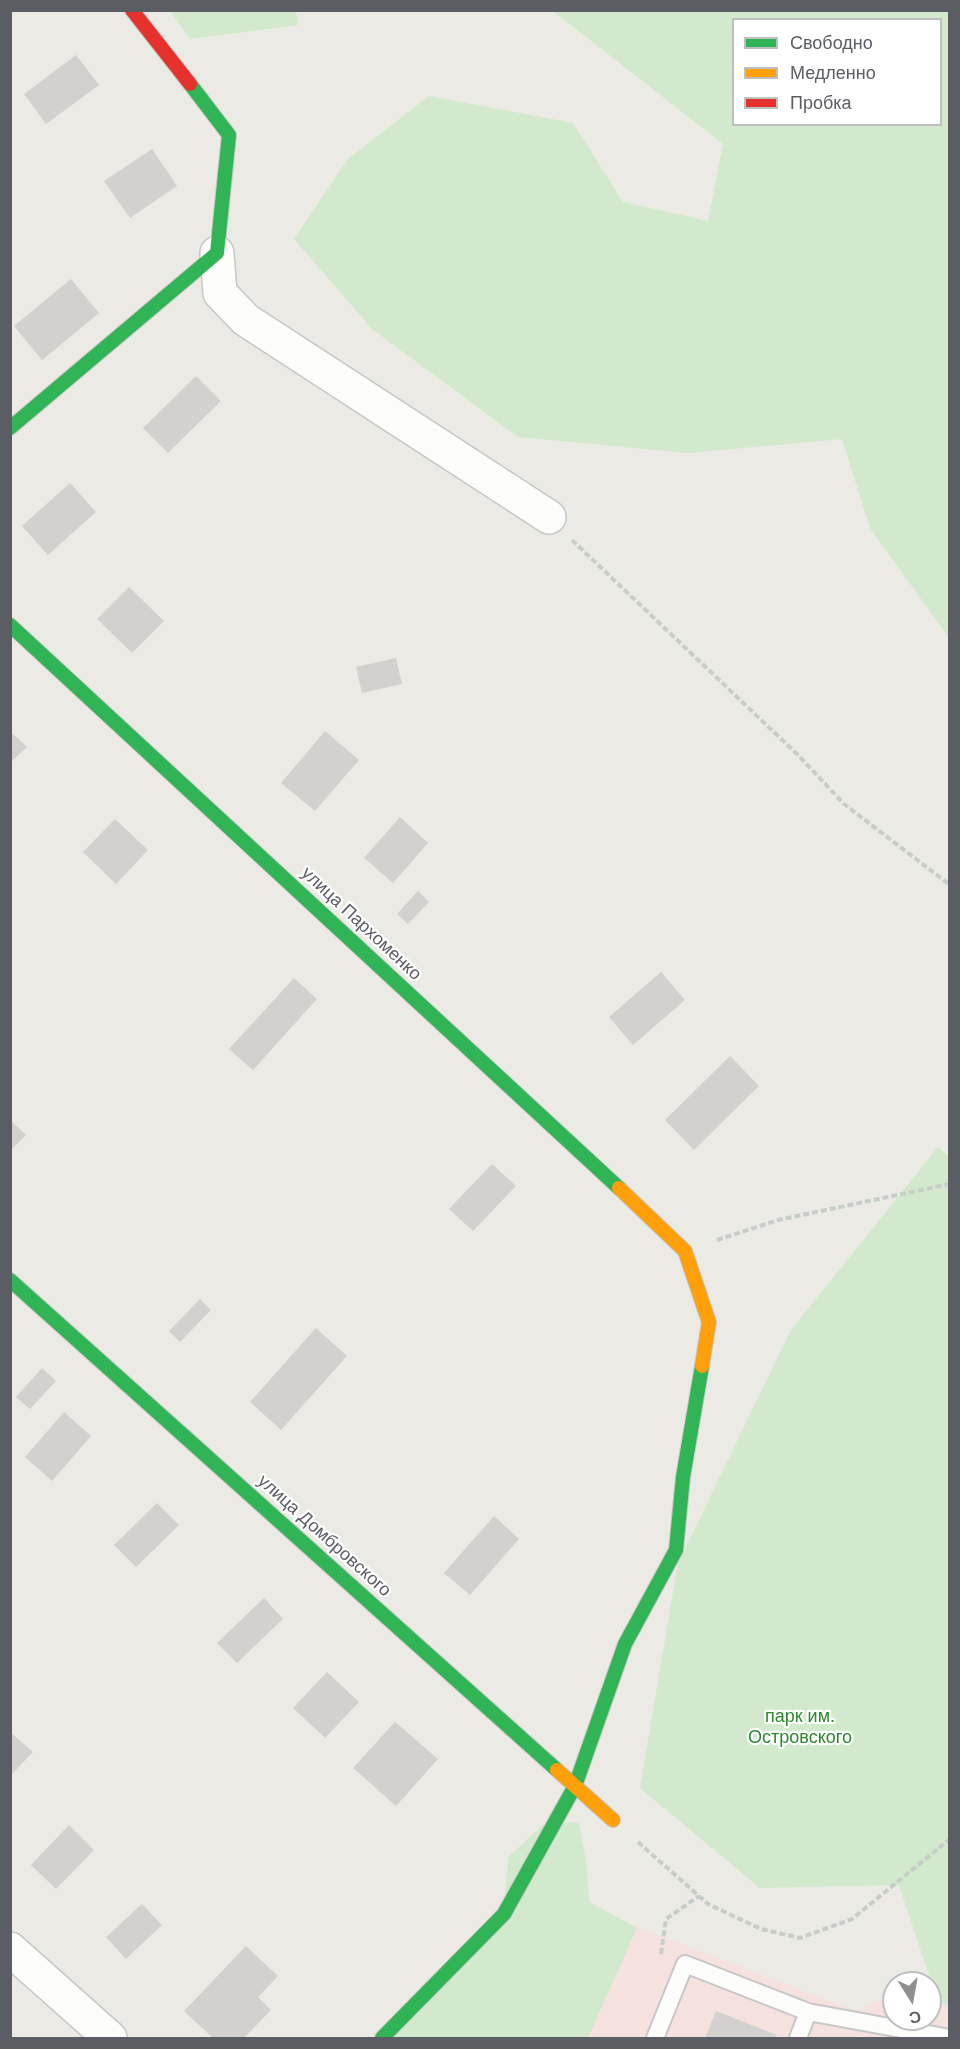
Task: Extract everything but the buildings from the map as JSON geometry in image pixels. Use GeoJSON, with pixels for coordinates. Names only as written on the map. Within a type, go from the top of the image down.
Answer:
{"type":"FeatureCollection","features":[{"type":"Feature","properties":{"kind":"street"},"geometry":{"type":"LineString","coordinates":[[132,10],[229,135],[217,253],[220,293],[246,320],[549,517]]}},
{"type":"Feature","properties":{"kind":"street"},"geometry":{"type":"LineString","coordinates":[[10,428],[217,253]]}},
{"type":"Feature","properties":{"kind":"street","name":"улица Пархоменко"},"geometry":{"type":"LineString","coordinates":[[10,625],[580,1151],[685,1251]]}},
{"type":"Feature","properties":{"kind":"street"},"geometry":{"type":"LineString","coordinates":[[382,2038],[504,1914],[575,1786],[625,1644],[676,1550],[683,1477],[709,1322],[685,1251]]}},
{"type":"Feature","properties":{"kind":"street","name":"улица Домбровского"},"geometry":{"type":"LineString","coordinates":[[10,1280],[613,1820]]}},
{"type":"Feature","properties":{"kind":"street"},"geometry":{"type":"LineString","coordinates":[[10,1948],[110,2038]]}},
{"type":"Feature","properties":{"kind":"lane"},"geometry":{"type":"LineString","coordinates":[[655,2038],[685,1964],[808,2012],[950,2038]]}},
{"type":"Feature","properties":{"kind":"lane"},"geometry":{"type":"LineString","coordinates":[[798,2038],[808,2012]]}},
{"type":"Feature","properties":{"kind":"path"},"geometry":{"type":"LineString","coordinates":[[549,517],[798,754],[844,804],[950,885]]}},
{"type":"Feature","properties":{"kind":"path"},"geometry":{"type":"LineString","coordinates":[[685,1251],[778,1220],[950,1184]]}},
{"type":"Feature","properties":{"kind":"path"},"geometry":{"type":"LineString","coordinates":[[613,1820],[708,1904],[761,1929],[800,1938],[852,1919],[950,1839]]}},
{"type":"Feature","properties":{"kind":"path"},"geometry":{"type":"LineString","coordinates":[[685,1964],[660,1955],[666,1919],[699,1896]]}},
{"type":"Feature","properties":{"kind":"shaded area"},"geometry":{"type":"Polygon","coordinates":[[[580,1905],[856,2011],[882,1999],[882,2031],[942,2031],[942,2003],[949,2006],[949,2038],[464,2038],[580,1905]]]}},
{"type":"Feature","properties":{"kind":"green space"},"geometry":{"type":"Polygon","coordinates":[[[170,11],[296,11],[298,25],[190,39],[170,11]]]}},
{"type":"Feature","properties":{"kind":"green space"},"geometry":{"type":"Polygon","coordinates":[[[553,11],[949,11],[949,638],[870,528],[842,439],[688,453],[518,437],[372,329],[294,239],[348,159],[429,96],[573,123],[623,202],[708,221],[723,144],[553,11]]]}},
{"type":"Feature","properties":{"kind":"green space","name":"парк им. Островского"},"geometry":{"type":"Polygon","coordinates":[[[938,1147],[950,1157],[949,2005],[942,2003],[942,1971],[928,1971],[899,1885],[760,1888],[640,1788],[678,1563],[791,1330],[938,1147]]]}},
{"type":"Feature","properties":{"kind":"green space"},"geometry":{"type":"Polygon","coordinates":[[[579,1822],[587,1867],[589,1902],[637,1928],[588,2038],[392,2038],[504,1914],[508,1857],[543,1825],[579,1822]]]}},
{"type":"Feature","properties":{"kind":"traffic: fast"},"geometry":{"type":"LineString","coordinates":[[10,428],[217,253],[229,135],[190,84]]}},
{"type":"Feature","properties":{"kind":"traffic: fast"},"geometry":{"type":"LineString","coordinates":[[10,625],[619,1188]]}},
{"type":"Feature","properties":{"kind":"traffic: fast"},"geometry":{"type":"LineString","coordinates":[[10,1280],[557,1770]]}},
{"type":"Feature","properties":{"kind":"traffic: fast"},"geometry":{"type":"LineString","coordinates":[[382,2038],[504,1914],[575,1786],[625,1644],[676,1550],[683,1477],[702,1366]]}},
{"type":"Feature","properties":{"kind":"traffic: slow"},"geometry":{"type":"LineString","coordinates":[[619,1188],[685,1251],[709,1322],[702,1366]]}},
{"type":"Feature","properties":{"kind":"traffic: slow"},"geometry":{"type":"LineString","coordinates":[[557,1770],[613,1820]]}},
{"type":"Feature","properties":{"kind":"traffic: jam"},"geometry":{"type":"LineString","coordinates":[[132,10],[190,84]]}}]}
